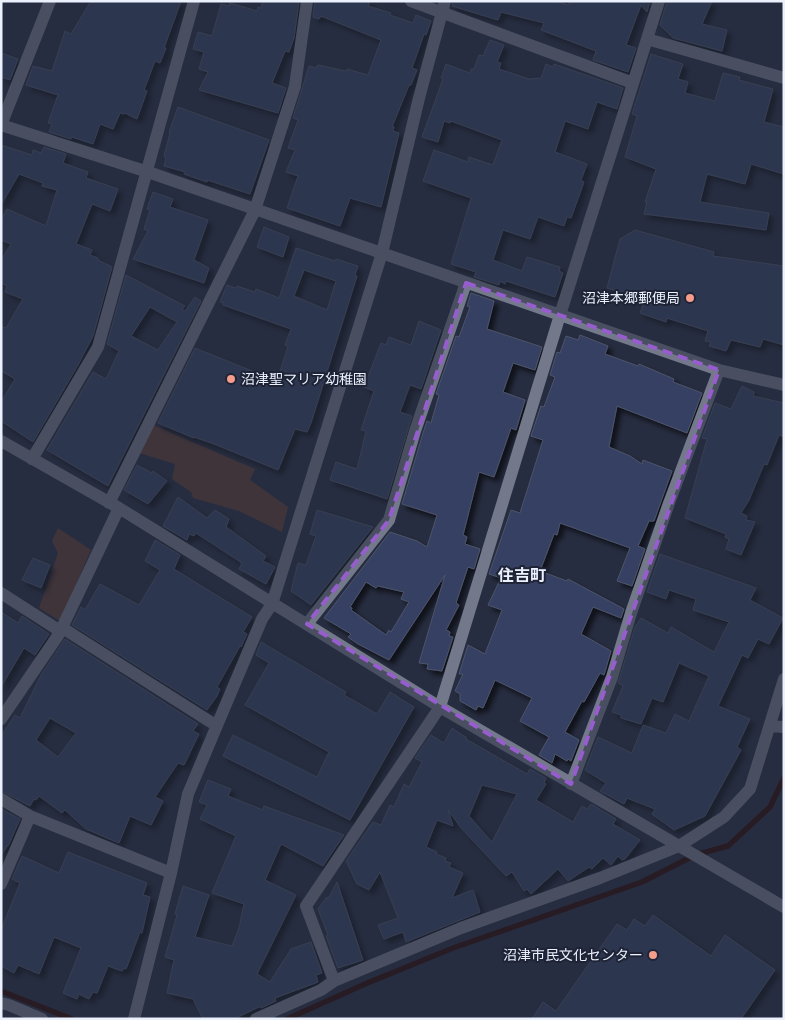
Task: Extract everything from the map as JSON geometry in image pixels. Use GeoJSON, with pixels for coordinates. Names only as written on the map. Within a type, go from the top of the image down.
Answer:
{"type":"FeatureCollection","features":[{"type":"Feature","properties":{"kind":"street"},"geometry":{"type":"LineString","coordinates":[[50,1],[1,125],[148,172],[719,370],[784,386]]}},
{"type":"Feature","properties":{"kind":"street"},"geometry":{"type":"LineString","coordinates":[[32,459],[98,347],[194,1]]}},
{"type":"Feature","properties":{"kind":"street"},"geometry":{"type":"LineString","coordinates":[[1,719],[61,629],[114,505],[255,210],[295,86],[307,1]]}},
{"type":"Feature","properties":{"kind":"street"},"geometry":{"type":"LineString","coordinates":[[411,1],[444,7],[633,83]]}},
{"type":"Feature","properties":{"kind":"street"},"geometry":{"type":"LineString","coordinates":[[334,981],[306,906],[440,707],[560,315],[659,1]]}},
{"type":"Feature","properties":{"kind":"street"},"geometry":{"type":"LineString","coordinates":[[134,1019],[171,873],[188,794],[262,619],[272,604],[382,253],[419,98],[444,7]]}},
{"type":"Feature","properties":{"kind":"street"},"geometry":{"type":"LineString","coordinates":[[647,39],[784,78]]}},
{"type":"Feature","properties":{"kind":"street"},"geometry":{"type":"LineString","coordinates":[[307,624],[389,520],[415,431],[466,283]]}},
{"type":"Feature","properties":{"kind":"street"},"geometry":{"type":"LineString","coordinates":[[571,784],[612,677],[638,594],[719,370]]}},
{"type":"Feature","properties":{"kind":"street"},"geometry":{"type":"LineString","coordinates":[[1,441],[114,505],[440,707],[784,907]]}},
{"type":"Feature","properties":{"kind":"street"},"geometry":{"type":"LineString","coordinates":[[1,593],[217,726]]}},
{"type":"Feature","properties":{"kind":"street"},"geometry":{"type":"LineString","coordinates":[[256,1019],[321,990],[334,981],[461,928],[600,878],[679,846],[724,817],[750,788],[784,679]]}},
{"type":"Feature","properties":{"kind":"street"},"geometry":{"type":"LineString","coordinates":[[770,726],[784,726]]}},
{"type":"Feature","properties":{"kind":"street"},"geometry":{"type":"LineString","coordinates":[[1,799],[30,816],[171,873]]}},
{"type":"Feature","properties":{"kind":"street"},"geometry":{"type":"LineString","coordinates":[[1,884],[30,816]]}},
{"type":"Feature","properties":{"kind":"street"},"geometry":{"type":"LineString","coordinates":[[1,1003],[9,1004],[42,1019]]}},
{"type":"Feature","properties":{"kind":"highlighted area"},"geometry":{"type":"Polygon","coordinates":[[[466,283],[719,370],[571,784],[307,624],[389,520],[466,283]]]}},
{"type":"Feature","properties":{"kind":"shaded area"},"geometry":{"type":"Polygon","coordinates":[[[153,425],[255,469],[250,480],[288,507],[282,532],[239,511],[193,498],[191,492],[172,479],[175,464],[139,453],[153,425]]]}},
{"type":"Feature","properties":{"kind":"shaded area"},"geometry":{"type":"Polygon","coordinates":[[[58,528],[91,550],[60,621],[39,608],[58,553],[52,541],[58,528]]]}},
{"type":"Feature","properties":{"kind":"building"},"geometry":{"type":"Polygon","coordinates":[[[91,1],[181,1],[160,63],[155,61],[144,90],[147,91],[137,119],[125,113],[120,113],[113,129],[100,124],[93,144],[49,132],[52,124],[48,123],[58,95],[26,85],[33,66],[52,71],[65,31],[71,34],[91,1]]]}},
{"type":"Feature","properties":{"kind":"building"},"geometry":{"type":"Polygon","coordinates":[[[263,1],[299,1],[294,38],[289,52],[285,51],[272,83],[286,88],[278,113],[199,90],[208,72],[199,69],[204,52],[193,49],[198,32],[212,36],[221,4],[229,6],[230,3],[257,11],[258,7],[261,8],[263,1]]]}},
{"type":"Feature","properties":{"kind":"building"},"geometry":{"type":"Polygon","coordinates":[[[315,1],[370,1],[368,6],[391,13],[390,15],[413,23],[416,15],[431,21],[426,35],[424,34],[412,68],[417,70],[392,127],[394,127],[393,131],[399,133],[381,207],[350,198],[340,226],[287,208],[298,176],[286,172],[295,150],[288,148],[298,120],[293,118],[309,66],[316,68],[318,65],[346,71],[347,69],[368,75],[381,40],[321,16],[319,19],[313,17],[315,1]]]}},
{"type":"Feature","properties":{"kind":"building"},"geometry":{"type":"Polygon","coordinates":[[[453,1],[557,1],[568,5],[570,1],[650,1],[647,12],[641,5],[626,45],[636,48],[628,72],[593,60],[596,51],[541,30],[544,23],[501,12],[498,20],[452,6],[453,1]]]}},
{"type":"Feature","properties":{"kind":"building"},"geometry":{"type":"Polygon","coordinates":[[[667,1],[712,1],[702,24],[727,30],[722,51],[673,38],[660,25],[667,1]]]}},
{"type":"Feature","properties":{"kind":"building"},"geometry":{"type":"Polygon","coordinates":[[[490,40],[504,45],[497,62],[501,63],[499,69],[529,79],[541,78],[546,64],[553,67],[554,64],[623,88],[617,109],[597,102],[588,129],[565,121],[555,152],[587,164],[581,180],[584,182],[571,218],[567,217],[564,226],[538,217],[530,239],[503,230],[493,260],[522,271],[527,257],[560,267],[559,271],[563,273],[555,297],[506,281],[505,284],[500,281],[499,285],[474,277],[476,272],[451,264],[471,198],[423,181],[434,150],[468,162],[469,157],[493,165],[502,140],[451,121],[450,123],[444,121],[438,142],[422,137],[443,79],[441,78],[446,64],[470,73],[471,69],[474,69],[479,55],[483,56],[490,40]]]}},
{"type":"Feature","properties":{"kind":"building"},"geometry":{"type":"Polygon","coordinates":[[[1,53],[18,59],[10,80],[1,77],[1,53]]]}},
{"type":"Feature","properties":{"kind":"building"},"geometry":{"type":"Polygon","coordinates":[[[651,54],[683,64],[678,79],[688,82],[685,93],[715,101],[723,73],[740,77],[739,80],[773,89],[764,122],[784,127],[784,174],[751,164],[745,184],[707,174],[700,202],[769,213],[766,230],[644,214],[647,202],[645,202],[656,169],[625,157],[637,116],[632,114],[651,54]]]}},
{"type":"Feature","properties":{"kind":"building"},"geometry":{"type":"Polygon","coordinates":[[[178,107],[269,140],[250,194],[207,180],[207,182],[184,174],[185,172],[164,166],[169,132],[178,107]]]}},
{"type":"Feature","properties":{"kind":"building"},"geometry":{"type":"Polygon","coordinates":[[[1,145],[32,155],[33,150],[41,153],[44,147],[66,154],[63,163],[88,172],[86,178],[118,189],[110,211],[92,204],[76,244],[92,250],[90,255],[112,267],[93,336],[33,442],[1,421],[1,402],[15,379],[1,371],[1,326],[6,328],[23,299],[5,292],[7,286],[1,283],[1,261],[11,244],[1,240],[1,220],[7,209],[46,226],[57,190],[42,186],[43,183],[19,174],[1,205],[1,145]]]}},
{"type":"Feature","properties":{"kind":"building"},"geometry":{"type":"Polygon","coordinates":[[[153,192],[173,199],[170,207],[208,220],[194,260],[209,268],[204,283],[133,259],[148,231],[144,229],[150,210],[147,209],[153,192]]]}},
{"type":"Feature","properties":{"kind":"building"},"geometry":{"type":"Polygon","coordinates":[[[264,227],[289,237],[283,257],[257,247],[264,227]]]}},
{"type":"Feature","properties":{"kind":"building"},"geometry":{"type":"Polygon","coordinates":[[[635,230],[714,252],[713,256],[784,266],[784,345],[763,339],[760,347],[731,340],[726,351],[709,346],[711,342],[705,341],[708,331],[667,318],[666,322],[640,313],[645,300],[607,288],[620,239],[635,230]]]}},
{"type":"Feature","properties":{"kind":"building"},"geometry":{"type":"Polygon","coordinates":[[[296,248],[335,261],[336,259],[358,266],[355,275],[357,276],[311,423],[307,432],[295,429],[278,470],[158,423],[195,348],[277,381],[288,346],[285,345],[291,329],[223,305],[224,303],[220,302],[227,285],[255,292],[256,289],[279,298],[296,248]],[[304,270],[294,296],[327,310],[336,281],[304,270]]]}},
{"type":"Feature","properties":{"kind":"building"},"geometry":{"type":"Polygon","coordinates":[[[126,275],[185,306],[182,309],[185,311],[195,297],[201,301],[108,486],[47,450],[93,372],[106,379],[119,351],[107,344],[126,275]],[[150,307],[131,336],[158,350],[177,322],[150,307]]]}},
{"type":"Feature","properties":{"kind":"building"},"geometry":{"type":"Polygon","coordinates":[[[471,293],[494,301],[487,329],[542,347],[535,370],[513,363],[503,392],[525,400],[516,430],[511,428],[494,477],[479,472],[463,535],[467,537],[465,544],[480,549],[474,569],[468,567],[456,603],[459,605],[446,630],[450,632],[449,636],[453,637],[442,671],[427,669],[428,664],[419,663],[445,575],[389,660],[358,644],[348,637],[351,634],[324,618],[390,532],[417,541],[427,547],[437,515],[402,504],[427,421],[431,423],[439,395],[436,394],[456,336],[459,337],[470,307],[467,306],[471,293]],[[366,582],[350,607],[352,608],[351,610],[386,635],[389,630],[391,632],[409,602],[401,599],[404,592],[378,586],[376,588],[366,582]]]}},
{"type":"Feature","properties":{"kind":"building"},"geometry":{"type":"Polygon","coordinates":[[[419,321],[441,330],[421,389],[410,385],[400,412],[412,416],[387,499],[330,480],[336,462],[357,469],[366,431],[361,430],[374,391],[364,387],[381,343],[386,345],[389,337],[411,345],[419,321]]]}},
{"type":"Feature","properties":{"kind":"building"},"geometry":{"type":"Polygon","coordinates":[[[580,335],[608,346],[605,354],[638,366],[639,364],[674,379],[673,382],[702,393],[687,433],[617,406],[609,447],[630,456],[642,464],[643,460],[672,471],[654,521],[649,521],[638,546],[645,549],[632,586],[617,581],[630,548],[560,523],[557,535],[554,534],[540,571],[567,581],[568,579],[624,609],[621,618],[593,607],[581,634],[611,651],[604,675],[600,673],[565,732],[579,740],[571,761],[568,759],[567,761],[555,754],[552,763],[539,755],[549,737],[520,721],[532,698],[495,680],[483,708],[478,706],[476,710],[460,701],[460,694],[455,691],[463,674],[459,674],[468,645],[485,654],[502,610],[488,605],[501,578],[489,574],[511,510],[520,513],[543,440],[531,436],[541,406],[544,407],[555,377],[550,375],[557,352],[560,353],[566,336],[578,340],[580,335]]]}},
{"type":"Feature","properties":{"kind":"building"},"geometry":{"type":"Polygon","coordinates":[[[742,386],[754,392],[753,396],[784,403],[784,437],[779,435],[767,465],[764,464],[749,500],[741,513],[747,516],[746,520],[755,522],[741,555],[726,549],[729,539],[725,537],[726,534],[685,518],[707,439],[702,438],[715,403],[731,409],[742,386]]]}},
{"type":"Feature","properties":{"kind":"building"},"geometry":{"type":"Polygon","coordinates":[[[137,465],[152,473],[153,471],[167,481],[148,504],[124,490],[137,465]]]}},
{"type":"Feature","properties":{"kind":"building"},"geometry":{"type":"Polygon","coordinates":[[[178,497],[207,518],[215,510],[229,519],[226,527],[266,556],[263,561],[275,567],[266,584],[239,569],[242,563],[196,533],[194,536],[189,534],[187,540],[163,526],[178,497]]]}},
{"type":"Feature","properties":{"kind":"building"},"geometry":{"type":"Polygon","coordinates":[[[317,510],[373,527],[311,605],[291,591],[298,563],[306,565],[316,536],[310,534],[317,510]]]}},
{"type":"Feature","properties":{"kind":"building"},"geometry":{"type":"Polygon","coordinates":[[[155,540],[180,555],[174,569],[252,617],[243,632],[247,634],[241,647],[217,687],[220,689],[217,696],[207,710],[72,625],[81,607],[85,610],[100,584],[139,605],[160,570],[145,561],[155,540]]]}},
{"type":"Feature","properties":{"kind":"building"},"geometry":{"type":"Polygon","coordinates":[[[660,554],[756,588],[750,600],[783,618],[769,644],[758,639],[748,658],[742,655],[718,706],[750,719],[737,747],[741,750],[705,816],[674,830],[652,814],[655,809],[627,798],[624,804],[600,791],[606,783],[585,770],[598,737],[632,753],[643,725],[666,733],[675,714],[689,721],[709,676],[679,663],[663,702],[652,698],[641,724],[621,718],[621,715],[612,712],[623,686],[618,683],[635,627],[641,618],[668,633],[671,627],[714,652],[729,622],[693,610],[696,599],[669,590],[666,599],[647,592],[660,554]]]}},
{"type":"Feature","properties":{"kind":"building"},"geometry":{"type":"Polygon","coordinates":[[[33,558],[50,565],[41,588],[22,580],[33,558]]]}},
{"type":"Feature","properties":{"kind":"building"},"geometry":{"type":"Polygon","coordinates":[[[1,612],[18,623],[22,616],[49,634],[35,655],[24,648],[1,687],[1,612]]]}},
{"type":"Feature","properties":{"kind":"building"},"geometry":{"type":"Polygon","coordinates":[[[65,639],[198,724],[193,731],[199,734],[184,765],[178,763],[155,797],[163,801],[151,825],[130,816],[119,843],[86,829],[65,810],[62,813],[39,796],[36,800],[34,799],[30,806],[1,791],[1,736],[15,715],[20,718],[41,675],[65,639]],[[50,718],[36,740],[58,757],[76,733],[50,718]]]}},
{"type":"Feature","properties":{"kind":"building"},"geometry":{"type":"Polygon","coordinates":[[[261,642],[346,692],[344,695],[377,714],[390,692],[414,707],[350,820],[223,756],[233,735],[317,777],[329,752],[245,705],[269,663],[256,655],[261,642]]]}},
{"type":"Feature","properties":{"kind":"building"},"geometry":{"type":"Polygon","coordinates":[[[452,728],[466,739],[527,774],[530,769],[546,778],[544,783],[546,784],[536,800],[573,822],[582,806],[587,809],[591,804],[616,819],[613,824],[640,840],[625,859],[622,860],[618,856],[611,865],[603,858],[592,869],[589,867],[568,881],[558,869],[531,894],[527,889],[524,891],[512,872],[506,876],[462,829],[448,810],[453,826],[437,820],[426,847],[446,858],[445,861],[451,863],[449,867],[463,873],[452,898],[473,890],[480,912],[406,942],[403,932],[384,939],[378,925],[398,918],[380,872],[369,890],[357,884],[346,861],[373,822],[381,825],[390,805],[394,807],[404,784],[409,787],[422,762],[415,758],[431,735],[444,743],[452,728]],[[482,785],[469,816],[492,842],[517,794],[482,785]]]}},
{"type":"Feature","properties":{"kind":"building"},"geometry":{"type":"Polygon","coordinates":[[[208,780],[231,789],[228,796],[263,810],[264,806],[344,835],[323,866],[281,844],[265,880],[296,895],[257,974],[270,982],[291,949],[311,942],[322,973],[316,975],[318,982],[275,998],[276,1001],[234,1019],[203,1019],[193,999],[167,993],[174,960],[165,957],[183,886],[209,895],[195,937],[232,946],[239,928],[244,904],[212,893],[236,836],[200,819],[207,805],[199,802],[208,780]]]}},
{"type":"Feature","properties":{"kind":"building"},"geometry":{"type":"Polygon","coordinates":[[[1,809],[20,819],[9,844],[1,855],[1,809]]]}},
{"type":"Feature","properties":{"kind":"building"},"geometry":{"type":"Polygon","coordinates":[[[68,852],[147,883],[143,895],[150,897],[142,933],[140,932],[126,969],[124,968],[122,971],[108,966],[97,993],[93,992],[89,999],[79,994],[77,999],[63,993],[81,948],[54,937],[39,974],[18,965],[14,973],[1,966],[1,930],[20,883],[12,879],[22,856],[59,873],[68,852]]]}},
{"type":"Feature","properties":{"kind":"building"},"geometry":{"type":"Polygon","coordinates":[[[337,882],[363,960],[338,968],[318,909],[326,898],[329,897],[337,882]]]}},
{"type":"Feature","properties":{"kind":"building","name":"沼津市民文化センター"},"geometry":{"type":"Polygon","coordinates":[[[653,915],[711,956],[725,935],[775,970],[741,1019],[532,1019],[543,1002],[556,1011],[617,924],[627,930],[634,919],[645,926],[653,915]]]}},
{"type":"Feature","properties":{"kind":"waterway"},"geometry":{"type":"LineString","coordinates":[[287,1019],[365,984],[453,948],[642,882],[695,855],[728,846],[770,807],[784,778]]}},
{"type":"Feature","properties":{"kind":"waterway"},"geometry":{"type":"LineString","coordinates":[[1,991],[72,1019]]}},
{"type":"Feature","properties":{"kind":"place","name":"沼津本郷郵便局"},"geometry":{"type":"Point","coordinates":[690,298]}},
{"type":"Feature","properties":{"kind":"place","name":"沼津聖マリア幼稚園"},"geometry":{"type":"Point","coordinates":[231,379]}},
{"type":"Feature","properties":{"kind":"place","name":"沼津市民文化センター"},"geometry":{"type":"Point","coordinates":[653,955]}},
{"type":"Feature","properties":{"kind":"district","name":"住吉町"},"geometry":{"type":"Point","coordinates":[522,575]}}]}
